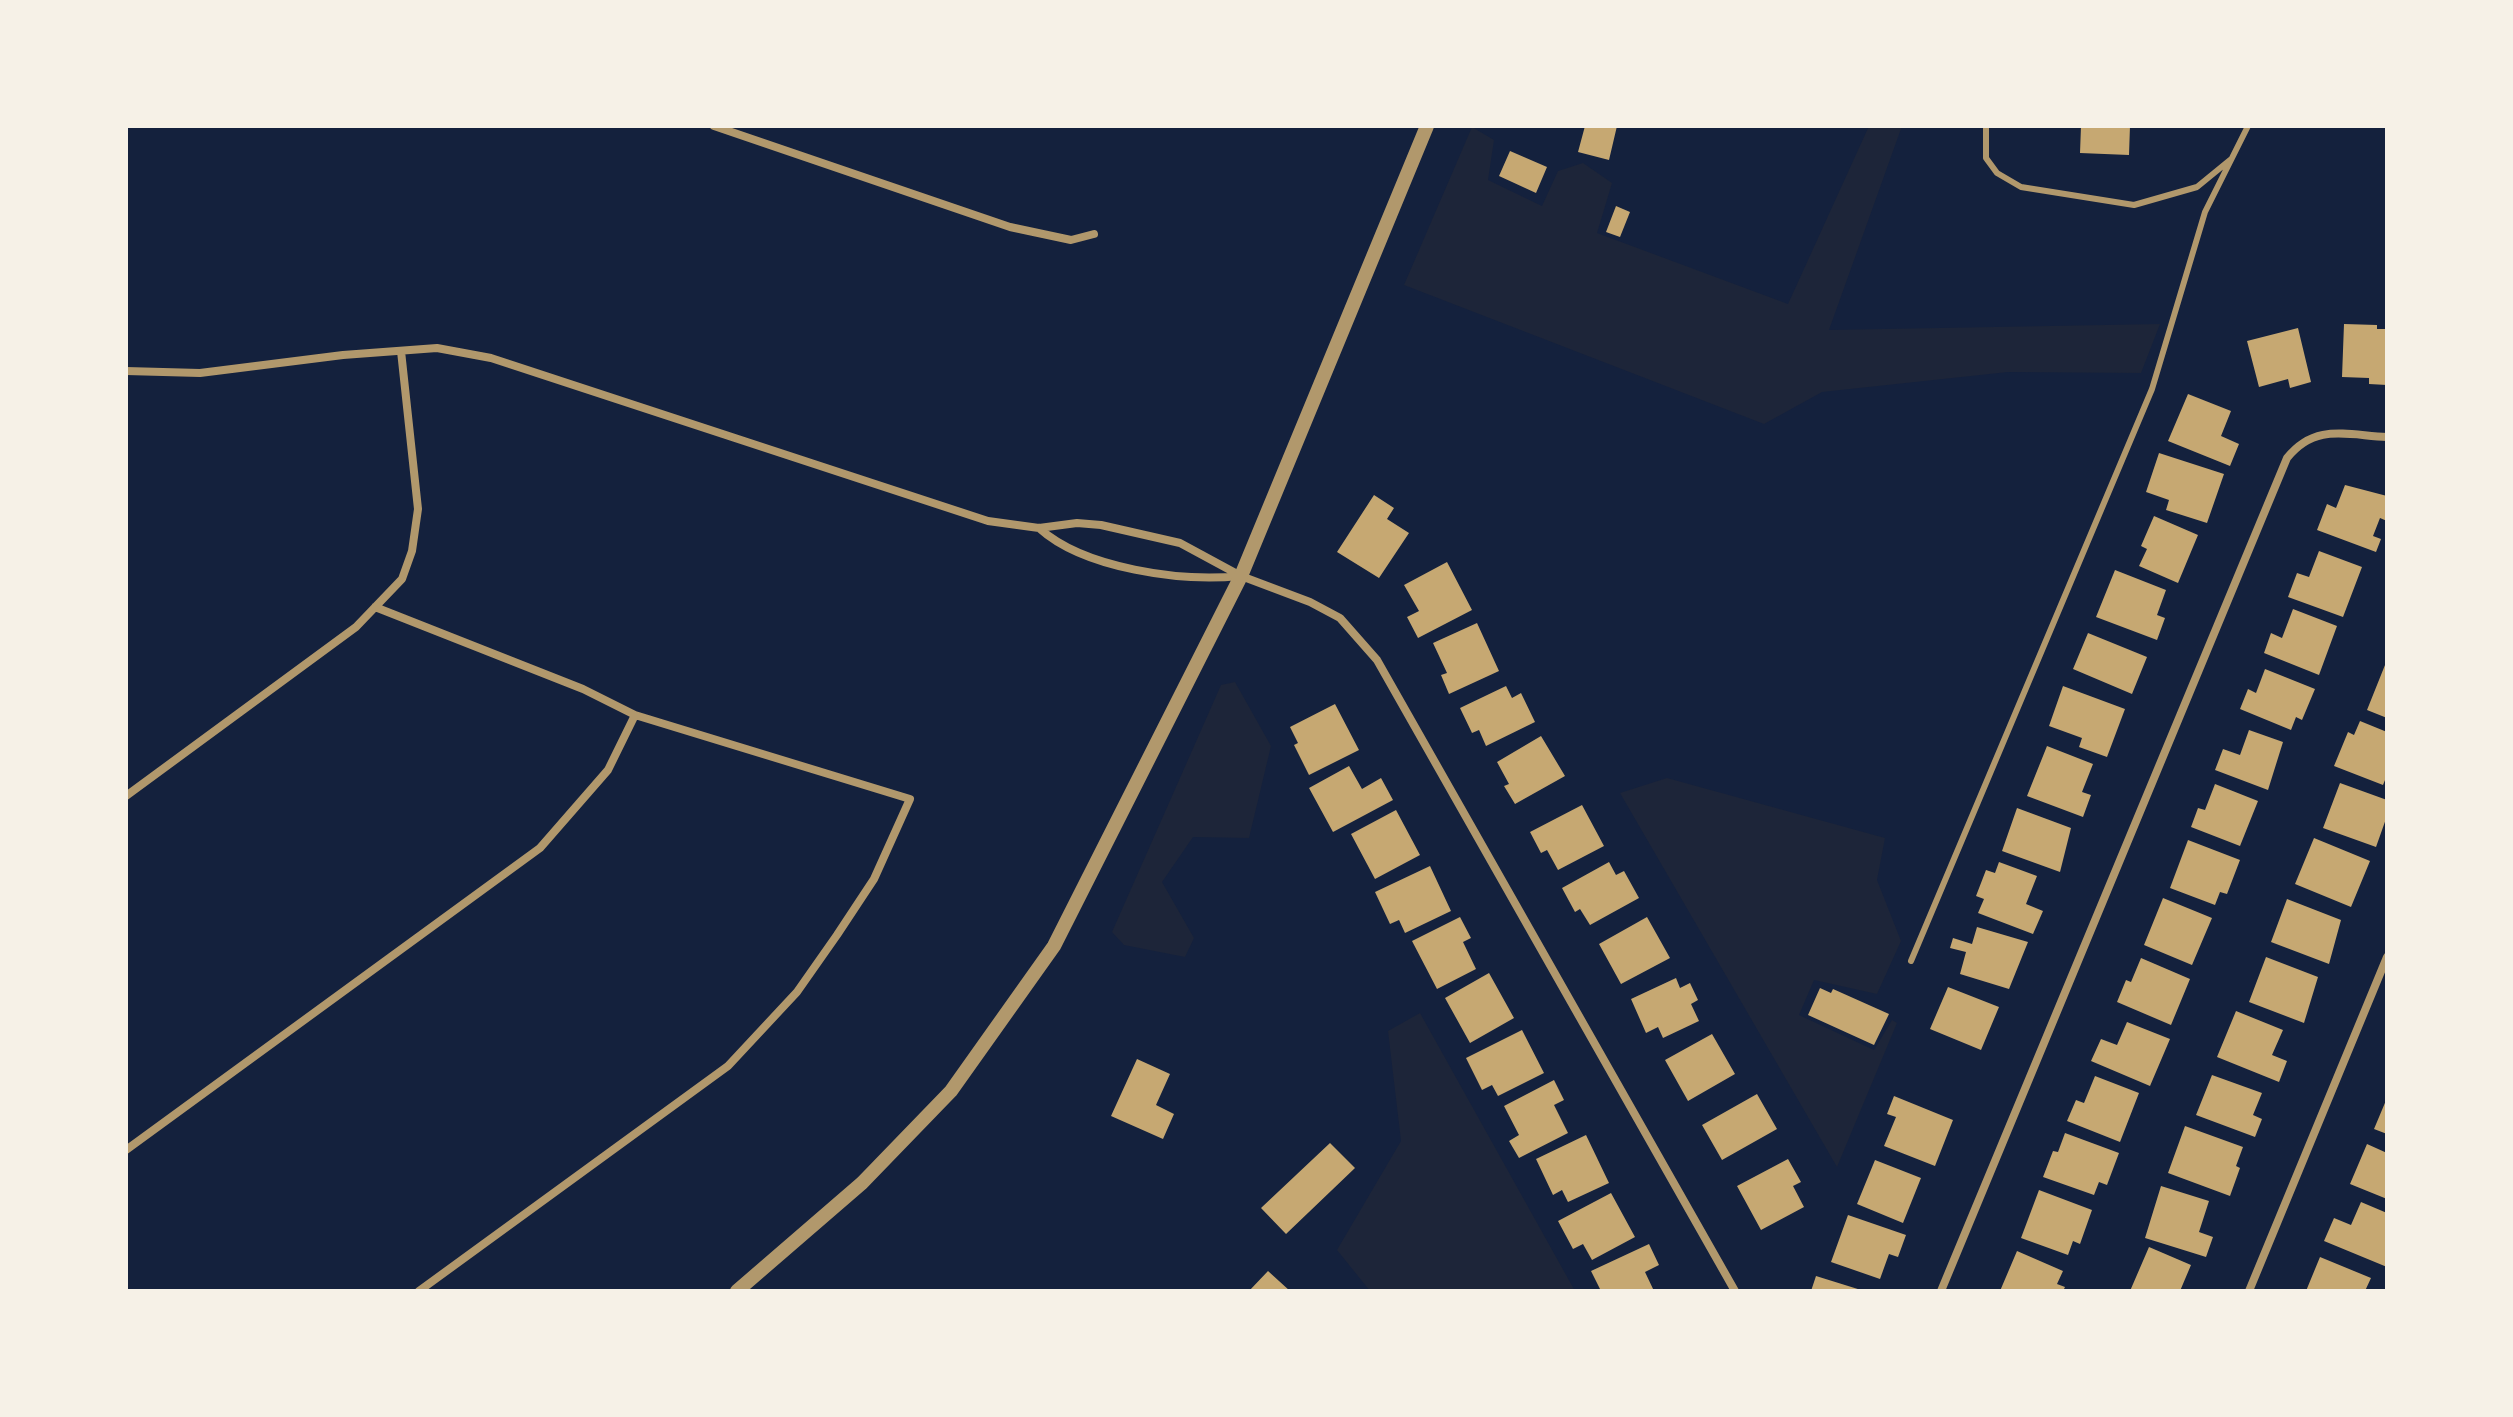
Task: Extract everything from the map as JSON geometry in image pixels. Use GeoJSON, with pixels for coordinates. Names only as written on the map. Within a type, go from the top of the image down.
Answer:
{"type":"FeatureCollection","features":[{"type":"Feature","properties":{"kind":"street"},"geometry":{"type":"LineString","coordinates":[[714,126],[1010,227],[1071,240],[1094,234]]}},
{"type":"Feature","properties":{"kind":"street"},"geometry":{"type":"LineString","coordinates":[[737,1291],[862,1183],[951,1091],[1046,958],[1241,576],[1427,126]]}},
{"type":"Feature","properties":{"kind":"street"},"geometry":{"type":"LineString","coordinates":[[126,372],[200,373],[437,348],[491,358],[988,521],[1039,528],[1077,523],[1153,535],[1205,555],[1241,576],[1310,602],[1340,618],[1377,660],[1735,1291]]}},
{"type":"Feature","properties":{"kind":"street"},"geometry":{"type":"LineString","coordinates":[[126,796],[356,627],[402,579],[412,551],[418,509],[401,351]]}},
{"type":"Feature","properties":{"kind":"street"},"geometry":{"type":"LineString","coordinates":[[1941,1291],[2287,458],[2301,440],[2317,434],[2387,437]]}},
{"type":"Feature","properties":{"kind":"street"},"geometry":{"type":"LineString","coordinates":[[1039,528],[1057,544],[1085,556],[1200,580],[1241,576]]}},
{"type":"Feature","properties":{"kind":"street"},"geometry":{"type":"LineString","coordinates":[[375,607],[583,689],[635,715],[910,799],[867,890],[797,992],[747,1047],[728,1066],[419,1291]]}},
{"type":"Feature","properties":{"kind":"street"},"geometry":{"type":"LineString","coordinates":[[126,1150],[540,848],[608,770],[635,715]]}},
{"type":"Feature","properties":{"kind":"street"},"geometry":{"type":"LineString","coordinates":[[2249,1291],[2387,957]]}},
{"type":"Feature","properties":{"kind":"lane"},"geometry":{"type":"LineString","coordinates":[[1986,126],[1986,158],[1997,173],[2021,187],[2134,205],[2197,187],[2232,158]]}},
{"type":"Feature","properties":{"kind":"lane"},"geometry":{"type":"LineString","coordinates":[[1911,961],[2152,389],[2205,212],[2248,126]]}},
{"type":"Feature","properties":{"kind":"shaded area"},"geometry":{"type":"Polygon","coordinates":[[[1869,126],[1902,126],[1829,330],[2160,324],[2141,373],[2008,372],[1822,392],[1764,424],[1404,285],[1472,127],[1494,140],[1488,180],[1542,206],[1558,171],[1583,163],[1612,183],[1597,233],[1788,304],[1869,126]]]}},
{"type":"Feature","properties":{"kind":"shaded area"},"geometry":{"type":"Polygon","coordinates":[[[1235,682],[1271,746],[1249,838],[1193,837],[1162,882],[1194,938],[1185,957],[1124,945],[1112,932],[1221,685],[1235,682]]]}},
{"type":"Feature","properties":{"kind":"shaded area"},"geometry":{"type":"Polygon","coordinates":[[[1667,778],[1885,838],[1877,880],[1901,941],[1877,994],[1814,980],[1799,1015],[1874,1050],[1892,1020],[1897,1023],[1837,1167],[1620,793],[1667,778]]]}},
{"type":"Feature","properties":{"kind":"shaded area"},"geometry":{"type":"Polygon","coordinates":[[[1420,1013],[1575,1291],[1370,1291],[1337,1250],[1401,1141],[1388,1031],[1420,1013]]]}},
{"type":"Feature","properties":{"kind":"building"},"geometry":{"type":"Polygon","coordinates":[[[1585,126],[1617,126],[1609,160],[1578,152],[1585,126]]]}},
{"type":"Feature","properties":{"kind":"building"},"geometry":{"type":"Polygon","coordinates":[[[2081,126],[2130,126],[2129,155],[2080,153],[2081,126]]]}},
{"type":"Feature","properties":{"kind":"building"},"geometry":{"type":"Polygon","coordinates":[[[1510,151],[1547,167],[1536,193],[1499,176],[1510,151]]]}},
{"type":"Feature","properties":{"kind":"building"},"geometry":{"type":"Polygon","coordinates":[[[1616,206],[1630,212],[1620,237],[1606,232],[1616,206]]]}},
{"type":"Feature","properties":{"kind":"building"},"geometry":{"type":"Polygon","coordinates":[[[2344,324],[2377,325],[2377,329],[2387,329],[2387,385],[2369,384],[2369,378],[2342,377],[2344,324]]]}},
{"type":"Feature","properties":{"kind":"building"},"geometry":{"type":"Polygon","coordinates":[[[2298,328],[2311,382],[2290,388],[2288,379],[2259,387],[2247,341],[2298,328]]]}},
{"type":"Feature","properties":{"kind":"building"},"geometry":{"type":"Polygon","coordinates":[[[2188,394],[2231,411],[2221,436],[2239,444],[2230,466],[2168,441],[2188,394]]]}},
{"type":"Feature","properties":{"kind":"building"},"geometry":{"type":"Polygon","coordinates":[[[2159,453],[2224,474],[2207,523],[2166,510],[2169,500],[2146,492],[2159,453]]]}},
{"type":"Feature","properties":{"kind":"building"},"geometry":{"type":"Polygon","coordinates":[[[2345,485],[2387,496],[2387,521],[2380,518],[2373,536],[2381,539],[2376,552],[2317,530],[2327,504],[2336,508],[2345,485]]]}},
{"type":"Feature","properties":{"kind":"building"},"geometry":{"type":"Polygon","coordinates":[[[1374,495],[1394,508],[1387,519],[1409,533],[1379,578],[1337,552],[1374,495]]]}},
{"type":"Feature","properties":{"kind":"building"},"geometry":{"type":"Polygon","coordinates":[[[2154,516],[2198,535],[2178,583],[2139,566],[2147,549],[2141,546],[2154,516]]]}},
{"type":"Feature","properties":{"kind":"building"},"geometry":{"type":"Polygon","coordinates":[[[2319,551],[2362,567],[2343,617],[2288,597],[2297,573],[2309,577],[2319,551]]]}},
{"type":"Feature","properties":{"kind":"building"},"geometry":{"type":"Polygon","coordinates":[[[1447,562],[1472,610],[1418,638],[1407,617],[1419,611],[1404,585],[1447,562]]]}},
{"type":"Feature","properties":{"kind":"building"},"geometry":{"type":"Polygon","coordinates":[[[2115,570],[2166,590],[2157,615],[2165,618],[2157,640],[2096,617],[2115,570]]]}},
{"type":"Feature","properties":{"kind":"building"},"geometry":{"type":"Polygon","coordinates":[[[2293,609],[2337,626],[2319,675],[2264,653],[2271,633],[2282,638],[2293,609]]]}},
{"type":"Feature","properties":{"kind":"building"},"geometry":{"type":"Polygon","coordinates":[[[1477,623],[1499,671],[1449,694],[1441,675],[1447,673],[1433,643],[1477,623]]]}},
{"type":"Feature","properties":{"kind":"building"},"geometry":{"type":"Polygon","coordinates":[[[2088,633],[2147,657],[2132,694],[2073,669],[2088,633]]]}},
{"type":"Feature","properties":{"kind":"building"},"geometry":{"type":"Polygon","coordinates":[[[2387,660],[2387,718],[2367,710],[2387,660]]]}},
{"type":"Feature","properties":{"kind":"building"},"geometry":{"type":"Polygon","coordinates":[[[2265,669],[2315,689],[2302,720],[2296,717],[2291,730],[2240,709],[2248,689],[2256,693],[2265,669]]]}},
{"type":"Feature","properties":{"kind":"building"},"geometry":{"type":"Polygon","coordinates":[[[1506,686],[1512,698],[1521,693],[1535,722],[1486,746],[1479,730],[1472,733],[1460,708],[1506,686]]]}},
{"type":"Feature","properties":{"kind":"building"},"geometry":{"type":"Polygon","coordinates":[[[2063,686],[2125,709],[2107,757],[2079,747],[2082,738],[2049,726],[2063,686]]]}},
{"type":"Feature","properties":{"kind":"building"},"geometry":{"type":"Polygon","coordinates":[[[1335,704],[1359,750],[1309,775],[1294,745],[1298,743],[1290,727],[1335,704]]]}},
{"type":"Feature","properties":{"kind":"building"},"geometry":{"type":"Polygon","coordinates":[[[2360,721],[2387,732],[2387,775],[2383,785],[2334,766],[2348,732],[2354,735],[2360,721]]]}},
{"type":"Feature","properties":{"kind":"building"},"geometry":{"type":"Polygon","coordinates":[[[2249,730],[2283,742],[2268,790],[2215,770],[2223,749],[2240,755],[2249,730]]]}},
{"type":"Feature","properties":{"kind":"building"},"geometry":{"type":"Polygon","coordinates":[[[1541,736],[1565,776],[1515,804],[1504,786],[1509,784],[1497,762],[1541,736]]]}},
{"type":"Feature","properties":{"kind":"building"},"geometry":{"type":"Polygon","coordinates":[[[2047,746],[2093,764],[2082,792],[2091,795],[2083,817],[2027,796],[2047,746]]]}},
{"type":"Feature","properties":{"kind":"building"},"geometry":{"type":"Polygon","coordinates":[[[1349,766],[1362,789],[1381,778],[1393,800],[1333,832],[1309,788],[1349,766]]]}},
{"type":"Feature","properties":{"kind":"building"},"geometry":{"type":"Polygon","coordinates":[[[2340,783],[2387,800],[2387,816],[2376,847],[2323,828],[2340,783]]]}},
{"type":"Feature","properties":{"kind":"building"},"geometry":{"type":"Polygon","coordinates":[[[2215,784],[2258,801],[2240,846],[2191,827],[2198,808],[2205,810],[2215,784]]]}},
{"type":"Feature","properties":{"kind":"building"},"geometry":{"type":"Polygon","coordinates":[[[1582,805],[1604,846],[1558,870],[1547,850],[1541,853],[1530,832],[1582,805]]]}},
{"type":"Feature","properties":{"kind":"building"},"geometry":{"type":"Polygon","coordinates":[[[2017,808],[2071,828],[2060,872],[2002,851],[2017,808]]]}},
{"type":"Feature","properties":{"kind":"building"},"geometry":{"type":"Polygon","coordinates":[[[1396,810],[1420,855],[1375,879],[1351,834],[1396,810]]]}},
{"type":"Feature","properties":{"kind":"building"},"geometry":{"type":"Polygon","coordinates":[[[2314,838],[2370,861],[2351,907],[2295,884],[2314,838]]]}},
{"type":"Feature","properties":{"kind":"building"},"geometry":{"type":"Polygon","coordinates":[[[2188,840],[2240,860],[2227,894],[2220,892],[2215,905],[2170,888],[2188,840]]]}},
{"type":"Feature","properties":{"kind":"building"},"geometry":{"type":"Polygon","coordinates":[[[1609,862],[1616,875],[1624,871],[1639,898],[1590,925],[1580,909],[1575,912],[1562,888],[1609,862]]]}},
{"type":"Feature","properties":{"kind":"building"},"geometry":{"type":"Polygon","coordinates":[[[1999,862],[2037,876],[2026,904],[2043,911],[2033,934],[1978,913],[1984,899],[1976,896],[1986,870],[1995,873],[1999,862]]]}},
{"type":"Feature","properties":{"kind":"building"},"geometry":{"type":"Polygon","coordinates":[[[1430,866],[1451,911],[1405,933],[1399,920],[1390,924],[1375,892],[1430,866]]]}},
{"type":"Feature","properties":{"kind":"building"},"geometry":{"type":"Polygon","coordinates":[[[2163,898],[2212,918],[2192,965],[2144,945],[2163,898]]]}},
{"type":"Feature","properties":{"kind":"building"},"geometry":{"type":"Polygon","coordinates":[[[2287,899],[2341,920],[2329,964],[2271,942],[2287,899]]]}},
{"type":"Feature","properties":{"kind":"building"},"geometry":{"type":"Polygon","coordinates":[[[1460,917],[1471,938],[1463,942],[1476,969],[1437,989],[1412,941],[1460,917]]]}},
{"type":"Feature","properties":{"kind":"building"},"geometry":{"type":"Polygon","coordinates":[[[1647,917],[1670,958],[1621,984],[1599,944],[1647,917]]]}},
{"type":"Feature","properties":{"kind":"building"},"geometry":{"type":"Polygon","coordinates":[[[1977,927],[2028,942],[2009,989],[1960,974],[1966,952],[1950,948],[1953,938],[1972,944],[1977,927]]]}},
{"type":"Feature","properties":{"kind":"building"},"geometry":{"type":"Polygon","coordinates":[[[2266,957],[2318,977],[2304,1023],[2249,1002],[2266,957]]]}},
{"type":"Feature","properties":{"kind":"building"},"geometry":{"type":"Polygon","coordinates":[[[2141,958],[2190,979],[2171,1025],[2117,1002],[2126,980],[2131,982],[2141,958]]]}},
{"type":"Feature","properties":{"kind":"building"},"geometry":{"type":"Polygon","coordinates":[[[1489,973],[1514,1018],[1470,1043],[1445,998],[1489,973]]]}},
{"type":"Feature","properties":{"kind":"building"},"geometry":{"type":"Polygon","coordinates":[[[1676,978],[1680,988],[1690,983],[1698,1000],[1691,1004],[1699,1021],[1663,1038],[1658,1027],[1646,1033],[1631,999],[1676,978]]]}},
{"type":"Feature","properties":{"kind":"building"},"geometry":{"type":"Polygon","coordinates":[[[1948,987],[1999,1007],[1981,1050],[1930,1029],[1948,987]]]}},
{"type":"Feature","properties":{"kind":"building"},"geometry":{"type":"Polygon","coordinates":[[[1820,988],[1831,993],[1833,989],[1889,1014],[1874,1045],[1808,1015],[1820,988]]]}},
{"type":"Feature","properties":{"kind":"building"},"geometry":{"type":"Polygon","coordinates":[[[2236,1011],[2283,1030],[2272,1055],[2287,1061],[2279,1082],[2217,1057],[2236,1011]]]}},
{"type":"Feature","properties":{"kind":"building"},"geometry":{"type":"Polygon","coordinates":[[[2127,1022],[2170,1039],[2150,1086],[2091,1061],[2101,1039],[2117,1045],[2127,1022]]]}},
{"type":"Feature","properties":{"kind":"building"},"geometry":{"type":"Polygon","coordinates":[[[1522,1030],[1544,1073],[1498,1096],[1492,1085],[1482,1090],[1466,1058],[1522,1030]]]}},
{"type":"Feature","properties":{"kind":"building"},"geometry":{"type":"Polygon","coordinates":[[[1712,1034],[1735,1074],[1688,1101],[1665,1060],[1712,1034]]]}},
{"type":"Feature","properties":{"kind":"building"},"geometry":{"type":"Polygon","coordinates":[[[1137,1059],[1170,1074],[1156,1105],[1174,1114],[1163,1139],[1111,1116],[1137,1059]]]}},
{"type":"Feature","properties":{"kind":"building"},"geometry":{"type":"Polygon","coordinates":[[[2212,1075],[2262,1093],[2253,1115],[2262,1119],[2255,1137],[2196,1115],[2212,1075]]]}},
{"type":"Feature","properties":{"kind":"building"},"geometry":{"type":"Polygon","coordinates":[[[2095,1076],[2139,1093],[2120,1142],[2067,1121],[2076,1100],[2084,1103],[2095,1076]]]}},
{"type":"Feature","properties":{"kind":"building"},"geometry":{"type":"Polygon","coordinates":[[[1554,1080],[1564,1100],[1554,1105],[1568,1133],[1519,1158],[1509,1141],[1519,1135],[1504,1106],[1554,1080]]]}},
{"type":"Feature","properties":{"kind":"building"},"geometry":{"type":"Polygon","coordinates":[[[1757,1094],[1777,1129],[1722,1160],[1702,1125],[1757,1094]]]}},
{"type":"Feature","properties":{"kind":"building"},"geometry":{"type":"Polygon","coordinates":[[[1894,1096],[1953,1120],[1935,1166],[1884,1146],[1896,1117],[1887,1114],[1894,1096]]]}},
{"type":"Feature","properties":{"kind":"building"},"geometry":{"type":"Polygon","coordinates":[[[2387,1098],[2387,1134],[2374,1129],[2387,1098]]]}},
{"type":"Feature","properties":{"kind":"building"},"geometry":{"type":"Polygon","coordinates":[[[2185,1126],[2243,1147],[2236,1166],[2240,1168],[2230,1196],[2168,1173],[2185,1126]]]}},
{"type":"Feature","properties":{"kind":"building"},"geometry":{"type":"Polygon","coordinates":[[[2065,1133],[2119,1153],[2107,1185],[2099,1182],[2094,1195],[2043,1177],[2053,1151],[2058,1152],[2065,1133]]]}},
{"type":"Feature","properties":{"kind":"building"},"geometry":{"type":"Polygon","coordinates":[[[1586,1135],[1609,1183],[1568,1202],[1562,1190],[1553,1195],[1536,1159],[1586,1135]]]}},
{"type":"Feature","properties":{"kind":"building"},"geometry":{"type":"Polygon","coordinates":[[[1330,1143],[1355,1168],[1286,1234],[1261,1208],[1330,1143]]]}},
{"type":"Feature","properties":{"kind":"building"},"geometry":{"type":"Polygon","coordinates":[[[2367,1144],[2387,1153],[2387,1199],[2350,1184],[2367,1144]]]}},
{"type":"Feature","properties":{"kind":"building"},"geometry":{"type":"Polygon","coordinates":[[[1788,1159],[1801,1182],[1793,1186],[1804,1207],[1761,1230],[1737,1186],[1788,1159]]]}},
{"type":"Feature","properties":{"kind":"building"},"geometry":{"type":"Polygon","coordinates":[[[1875,1160],[1921,1178],[1903,1223],[1857,1204],[1875,1160]]]}},
{"type":"Feature","properties":{"kind":"building"},"geometry":{"type":"Polygon","coordinates":[[[2161,1186],[2209,1201],[2199,1232],[2213,1237],[2206,1257],[2145,1238],[2161,1186]]]}},
{"type":"Feature","properties":{"kind":"building"},"geometry":{"type":"Polygon","coordinates":[[[2039,1190],[2092,1210],[2080,1244],[2073,1241],[2068,1255],[2021,1238],[2039,1190]]]}},
{"type":"Feature","properties":{"kind":"building"},"geometry":{"type":"Polygon","coordinates":[[[1611,1193],[1635,1237],[1592,1260],[1583,1244],[1573,1249],[1558,1221],[1611,1193]]]}},
{"type":"Feature","properties":{"kind":"building"},"geometry":{"type":"Polygon","coordinates":[[[2361,1202],[2387,1213],[2387,1267],[2324,1241],[2334,1218],[2351,1225],[2361,1202]]]}},
{"type":"Feature","properties":{"kind":"building"},"geometry":{"type":"Polygon","coordinates":[[[1848,1215],[1906,1235],[1898,1257],[1889,1254],[1880,1279],[1831,1262],[1848,1215]]]}},
{"type":"Feature","properties":{"kind":"building"},"geometry":{"type":"Polygon","coordinates":[[[1649,1244],[1659,1265],[1645,1272],[1654,1291],[1601,1291],[1591,1271],[1649,1244]]]}},
{"type":"Feature","properties":{"kind":"building"},"geometry":{"type":"Polygon","coordinates":[[[2149,1247],[2191,1265],[2180,1291],[2130,1291],[2149,1247]]]}},
{"type":"Feature","properties":{"kind":"building"},"geometry":{"type":"Polygon","coordinates":[[[2017,1251],[2063,1271],[2057,1284],[2065,1287],[2063,1291],[2000,1291],[2017,1251]]]}},
{"type":"Feature","properties":{"kind":"building"},"geometry":{"type":"Polygon","coordinates":[[[2320,1257],[2371,1278],[2365,1291],[2306,1291],[2320,1257]]]}},
{"type":"Feature","properties":{"kind":"building"},"geometry":{"type":"Polygon","coordinates":[[[1268,1271],[1290,1291],[1249,1291],[1268,1271]]]}},
{"type":"Feature","properties":{"kind":"building"},"geometry":{"type":"Polygon","coordinates":[[[1816,1276],[1861,1290],[1861,1291],[1811,1291],[1816,1276]]]}}]}
